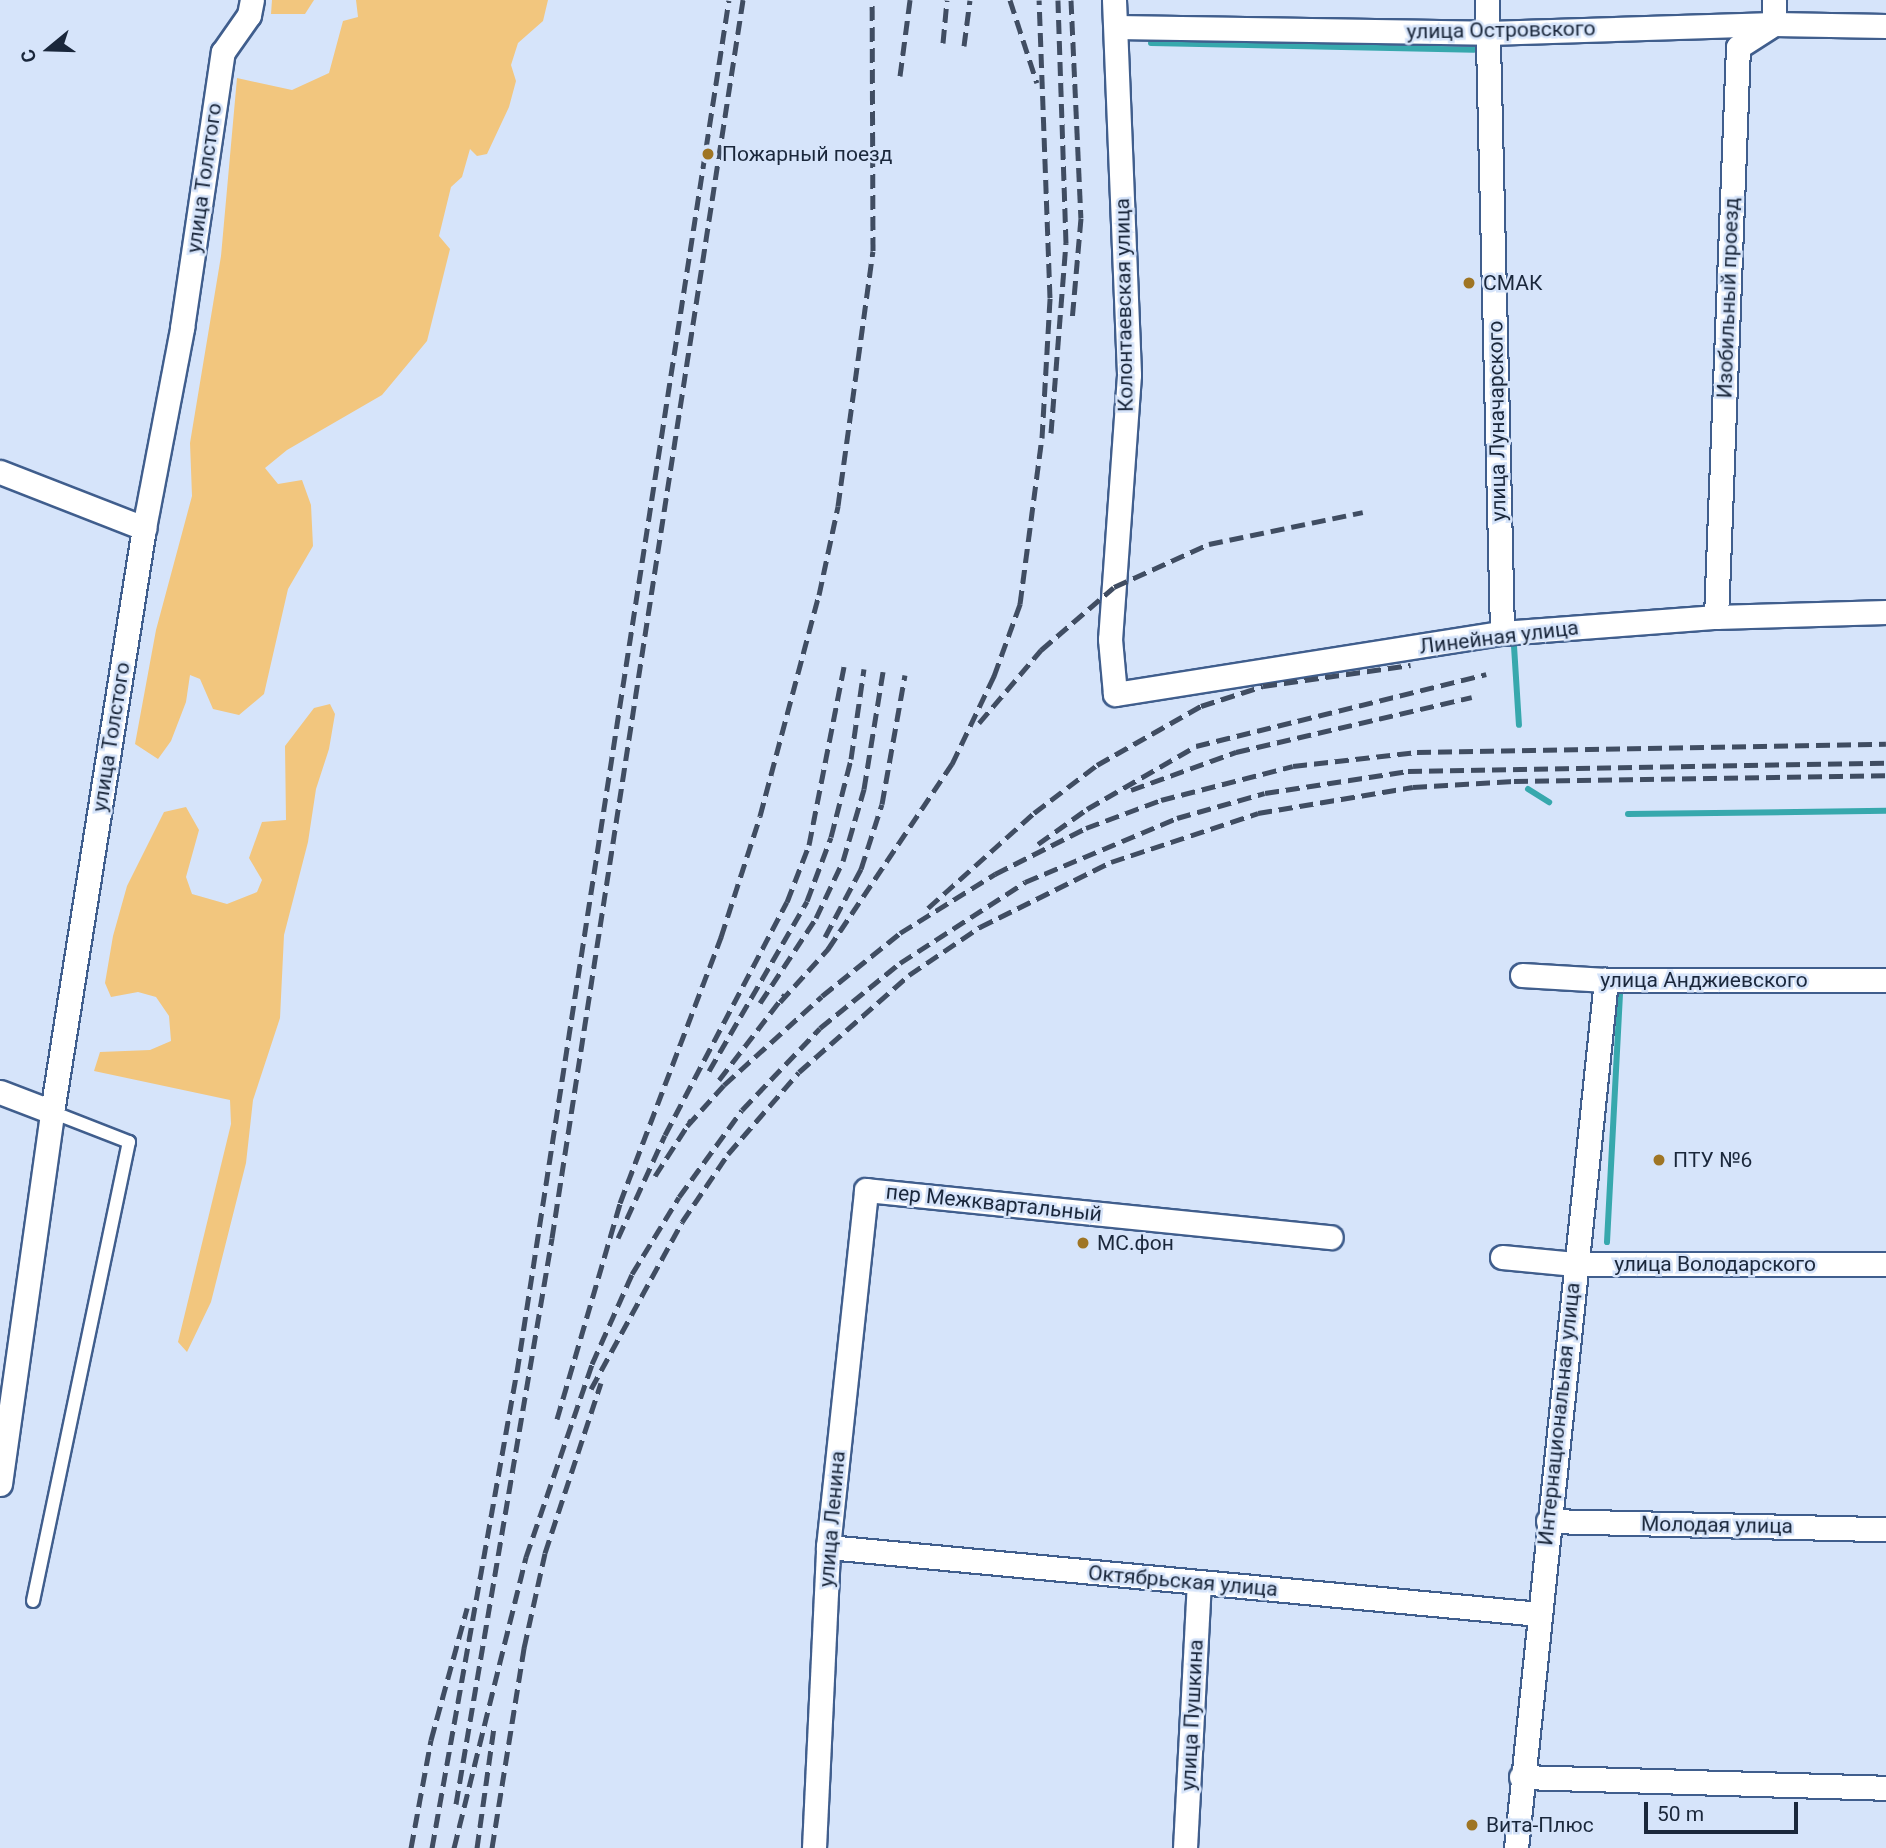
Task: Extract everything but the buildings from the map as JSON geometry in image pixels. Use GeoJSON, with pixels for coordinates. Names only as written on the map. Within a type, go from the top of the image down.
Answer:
{"type":"FeatureCollection","features":[{"type":"Feature","properties":{"kind":"street","name":"улица Толстого"},"geometry":{"type":"LineString","coordinates":[[0,1484],[7,1398],[144,528],[182,328],[223,52],[249,15],[252,0]]}},
{"type":"Feature","properties":{"kind":"street","name":"Колонтаевская улица"},"geometry":{"type":"LineString","coordinates":[[1114,0],[1129,376],[1110,639],[1115,694]]}},
{"type":"Feature","properties":{"kind":"street","name":"улица Луначарского"},"geometry":{"type":"LineString","coordinates":[[1487,0],[1502,633]]}},
{"type":"Feature","properties":{"kind":"street"},"geometry":{"type":"LineString","coordinates":[[1774,0],[1774,24]]}},
{"type":"Feature","properties":{"kind":"street","name":"улица Островского"},"geometry":{"type":"LineString","coordinates":[[1116,27],[1488,33],[1774,24],[1886,26]]}},
{"type":"Feature","properties":{"kind":"street","name":"Изобильный проезд"},"geometry":{"type":"LineString","coordinates":[[1716,617],[1738,47],[1774,24]]}},
{"type":"Feature","properties":{"kind":"street"},"geometry":{"type":"LineString","coordinates":[[0,472],[144,528]]}},
{"type":"Feature","properties":{"kind":"street","name":"Линейная улица"},"geometry":{"type":"LineString","coordinates":[[1115,694],[1502,633],[1716,617],[1886,612]]}},
{"type":"Feature","properties":{"kind":"street","name":"улица Анджиевского"},"geometry":{"type":"LineString","coordinates":[[1522,975],[1606,980],[1886,980]]}},
{"type":"Feature","properties":{"kind":"street","name":"Интернациональная улица"},"geometry":{"type":"LineString","coordinates":[[1516,1848],[1521,1777],[1606,980]]}},
{"type":"Feature","properties":{"kind":"street"},"geometry":{"type":"LineString","coordinates":[[0,1092],[52,1112]]}},
{"type":"Feature","properties":{"kind":"street","name":"пер Межквартальный"},"geometry":{"type":"LineString","coordinates":[[866,1190],[1331,1237]]}},
{"type":"Feature","properties":{"kind":"street","name":"улица Ленина"},"geometry":{"type":"LineString","coordinates":[[814,1848],[828,1547],[866,1190]]}},
{"type":"Feature","properties":{"kind":"street","name":"улица Володарского"},"geometry":{"type":"LineString","coordinates":[[1502,1257],[1575,1264],[1886,1264]]}},
{"type":"Feature","properties":{"kind":"street","name":"Молодая улица"},"geometry":{"type":"LineString","coordinates":[[1548,1521],[1886,1529]]}},
{"type":"Feature","properties":{"kind":"street","name":"Октябрьская улица"},"geometry":{"type":"LineString","coordinates":[[828,1547],[1539,1614]]}},
{"type":"Feature","properties":{"kind":"street","name":"улица Пушкина"},"geometry":{"type":"LineString","coordinates":[[1185,1848],[1199,1582]]}},
{"type":"Feature","properties":{"kind":"street"},"geometry":{"type":"LineString","coordinates":[[1521,1777],[1886,1788]]}},
{"type":"Feature","properties":{"kind":"lane"},"geometry":{"type":"LineString","coordinates":[[33,1601],[130,1142],[52,1112]]}},
{"type":"Feature","properties":{"kind":"shaded area"},"geometry":{"type":"Polygon","coordinates":[[[272,0],[314,0],[305,14],[271,14],[272,0]]]}},
{"type":"Feature","properties":{"kind":"shaded area"},"geometry":{"type":"Polygon","coordinates":[[[356,0],[548,0],[543,21],[518,43],[511,65],[516,81],[509,107],[487,154],[477,156],[470,149],[462,177],[451,187],[439,236],[450,249],[427,341],[382,395],[287,450],[265,468],[278,484],[302,480],[311,505],[313,546],[288,589],[264,694],[239,715],[213,709],[200,679],[190,675],[186,702],[171,741],[158,759],[135,744],[156,630],[192,496],[190,443],[221,256],[237,78],[292,90],[329,73],[343,21],[358,17],[356,0]]]}},
{"type":"Feature","properties":{"kind":"shaded area"},"geometry":{"type":"Polygon","coordinates":[[[330,704],[335,714],[329,749],[316,789],[308,842],[284,935],[280,1018],[253,1100],[246,1163],[211,1302],[187,1352],[178,1342],[231,1124],[230,1100],[94,1071],[100,1052],[150,1050],[171,1041],[169,1016],[156,997],[138,992],[111,997],[105,983],[113,936],[127,886],[164,812],[186,807],[199,830],[186,877],[192,894],[227,904],[257,892],[262,880],[249,858],[262,822],[286,820],[285,746],[314,708],[330,704]]]}},
{"type":"Feature","properties":{"kind":"waterway"},"geometry":{"type":"LineString","coordinates":[[1151,43],[1474,50]]}},
{"type":"Feature","properties":{"kind":"waterway"},"geometry":{"type":"LineString","coordinates":[[1514,646],[1519,725]]}},
{"type":"Feature","properties":{"kind":"waterway"},"geometry":{"type":"LineString","coordinates":[[1528,789],[1549,802]]}},
{"type":"Feature","properties":{"kind":"waterway"},"geometry":{"type":"LineString","coordinates":[[1628,814],[1886,811]]}},
{"type":"Feature","properties":{"kind":"waterway"},"geometry":{"type":"LineString","coordinates":[[1607,1242],[1620,990]]}},
{"type":"Feature","properties":{"kind":"railway"},"geometry":{"type":"LineString","coordinates":[[432,1848],[517,1372],[729,0]]}},
{"type":"Feature","properties":{"kind":"railway"},"geometry":{"type":"LineString","coordinates":[[456,1804],[552,1238],[743,0]]}},
{"type":"Feature","properties":{"kind":"railway"},"geometry":{"type":"LineString","coordinates":[[557,1419],[620,1203],[721,937],[760,816],[819,595],[838,506],[873,251],[872,0]]}},
{"type":"Feature","properties":{"kind":"railway"},"geometry":{"type":"LineString","coordinates":[[900,76],[910,0]]}},
{"type":"Feature","properties":{"kind":"railway"},"geometry":{"type":"LineString","coordinates":[[943,43],[947,0]]}},
{"type":"Feature","properties":{"kind":"railway"},"geometry":{"type":"LineString","coordinates":[[964,46],[970,0]]}},
{"type":"Feature","properties":{"kind":"railway"},"geometry":{"type":"LineString","coordinates":[[1010,0],[1037,83]]}},
{"type":"Feature","properties":{"kind":"railway"},"geometry":{"type":"LineString","coordinates":[[780,1002],[828,949],[952,764],[994,676],[1020,604],[1042,438],[1050,298],[1039,0]]}},
{"type":"Feature","properties":{"kind":"railway"},"geometry":{"type":"LineString","coordinates":[[1051,433],[1066,243],[1058,0]]}},
{"type":"Feature","properties":{"kind":"railway"},"geometry":{"type":"LineString","coordinates":[[1071,0],[1081,218],[1072,321]]}},
{"type":"Feature","properties":{"kind":"railway"},"geometry":{"type":"LineString","coordinates":[[979,723],[1041,650],[1114,587],[1209,544],[1363,512]]}},
{"type":"Feature","properties":{"kind":"railway"},"geometry":{"type":"LineString","coordinates":[[928,908],[1034,813],[1097,765],[1201,706],[1263,686],[1411,665]]}},
{"type":"Feature","properties":{"kind":"railway"},"geometry":{"type":"LineString","coordinates":[[618,1238],[665,1135],[787,902],[809,845],[844,666]]}},
{"type":"Feature","properties":{"kind":"railway"},"geometry":{"type":"LineString","coordinates":[[709,1071],[807,901],[831,837],[851,759],[864,669]]}},
{"type":"Feature","properties":{"kind":"railway"},"geometry":{"type":"LineString","coordinates":[[760,1003],[816,918],[843,861],[864,789],[883,672]]}},
{"type":"Feature","properties":{"kind":"railway"},"geometry":{"type":"LineString","coordinates":[[1038,844],[1087,809],[1196,746],[1486,674]]}},
{"type":"Feature","properties":{"kind":"railway"},"geometry":{"type":"LineString","coordinates":[[825,937],[861,869],[882,804],[905,675]]}},
{"type":"Feature","properties":{"kind":"railway"},"geometry":{"type":"LineString","coordinates":[[1131,790],[1236,752],[1472,697]]}},
{"type":"Feature","properties":{"kind":"railway"},"geometry":{"type":"LineString","coordinates":[[687,1126],[724,1085],[822,996],[900,933],[995,874],[1086,828],[1161,800],[1293,766],[1417,752],[1886,744]]}},
{"type":"Feature","properties":{"kind":"railway"},"geometry":{"type":"LineString","coordinates":[[454,1848],[526,1557],[592,1364],[632,1274],[679,1197],[742,1110],[820,1028],[900,963],[1025,882],[1177,818],[1265,793],[1408,771],[1886,763]]}},
{"type":"Feature","properties":{"kind":"railway"},"geometry":{"type":"LineString","coordinates":[[591,1389],[682,1222],[728,1154],[799,1072],[909,975],[980,927],[1111,862],[1258,813],[1413,787],[1514,781],[1886,775]]}},
{"type":"Feature","properties":{"kind":"railway"},"geometry":{"type":"LineString","coordinates":[[719,1080],[785,994]]}},
{"type":"Feature","properties":{"kind":"railway"},"geometry":{"type":"LineString","coordinates":[[655,1176],[691,1120]]}},
{"type":"Feature","properties":{"kind":"railway"},"geometry":{"type":"LineString","coordinates":[[492,1848],[524,1648],[545,1553],[601,1383]]}},
{"type":"Feature","properties":{"kind":"railway"},"geometry":{"type":"LineString","coordinates":[[411,1848],[431,1740],[467,1608]]}},
{"type":"Feature","properties":{"kind":"railway"},"geometry":{"type":"LineString","coordinates":[[477,1848],[494,1727]]}},
{"type":"Feature","properties":{"kind":"place","name":"Пожарный поезд"},"geometry":{"type":"Point","coordinates":[708,154]}},
{"type":"Feature","properties":{"kind":"place","name":"СМАК"},"geometry":{"type":"Point","coordinates":[1469,283]}},
{"type":"Feature","properties":{"kind":"place","name":"ПТУ №6"},"geometry":{"type":"Point","coordinates":[1659,1160]}},
{"type":"Feature","properties":{"kind":"place","name":"МС.фон"},"geometry":{"type":"Point","coordinates":[1083,1243]}},
{"type":"Feature","properties":{"kind":"place","name":"Вита-Плюс"},"geometry":{"type":"Point","coordinates":[1472,1825]}}]}
